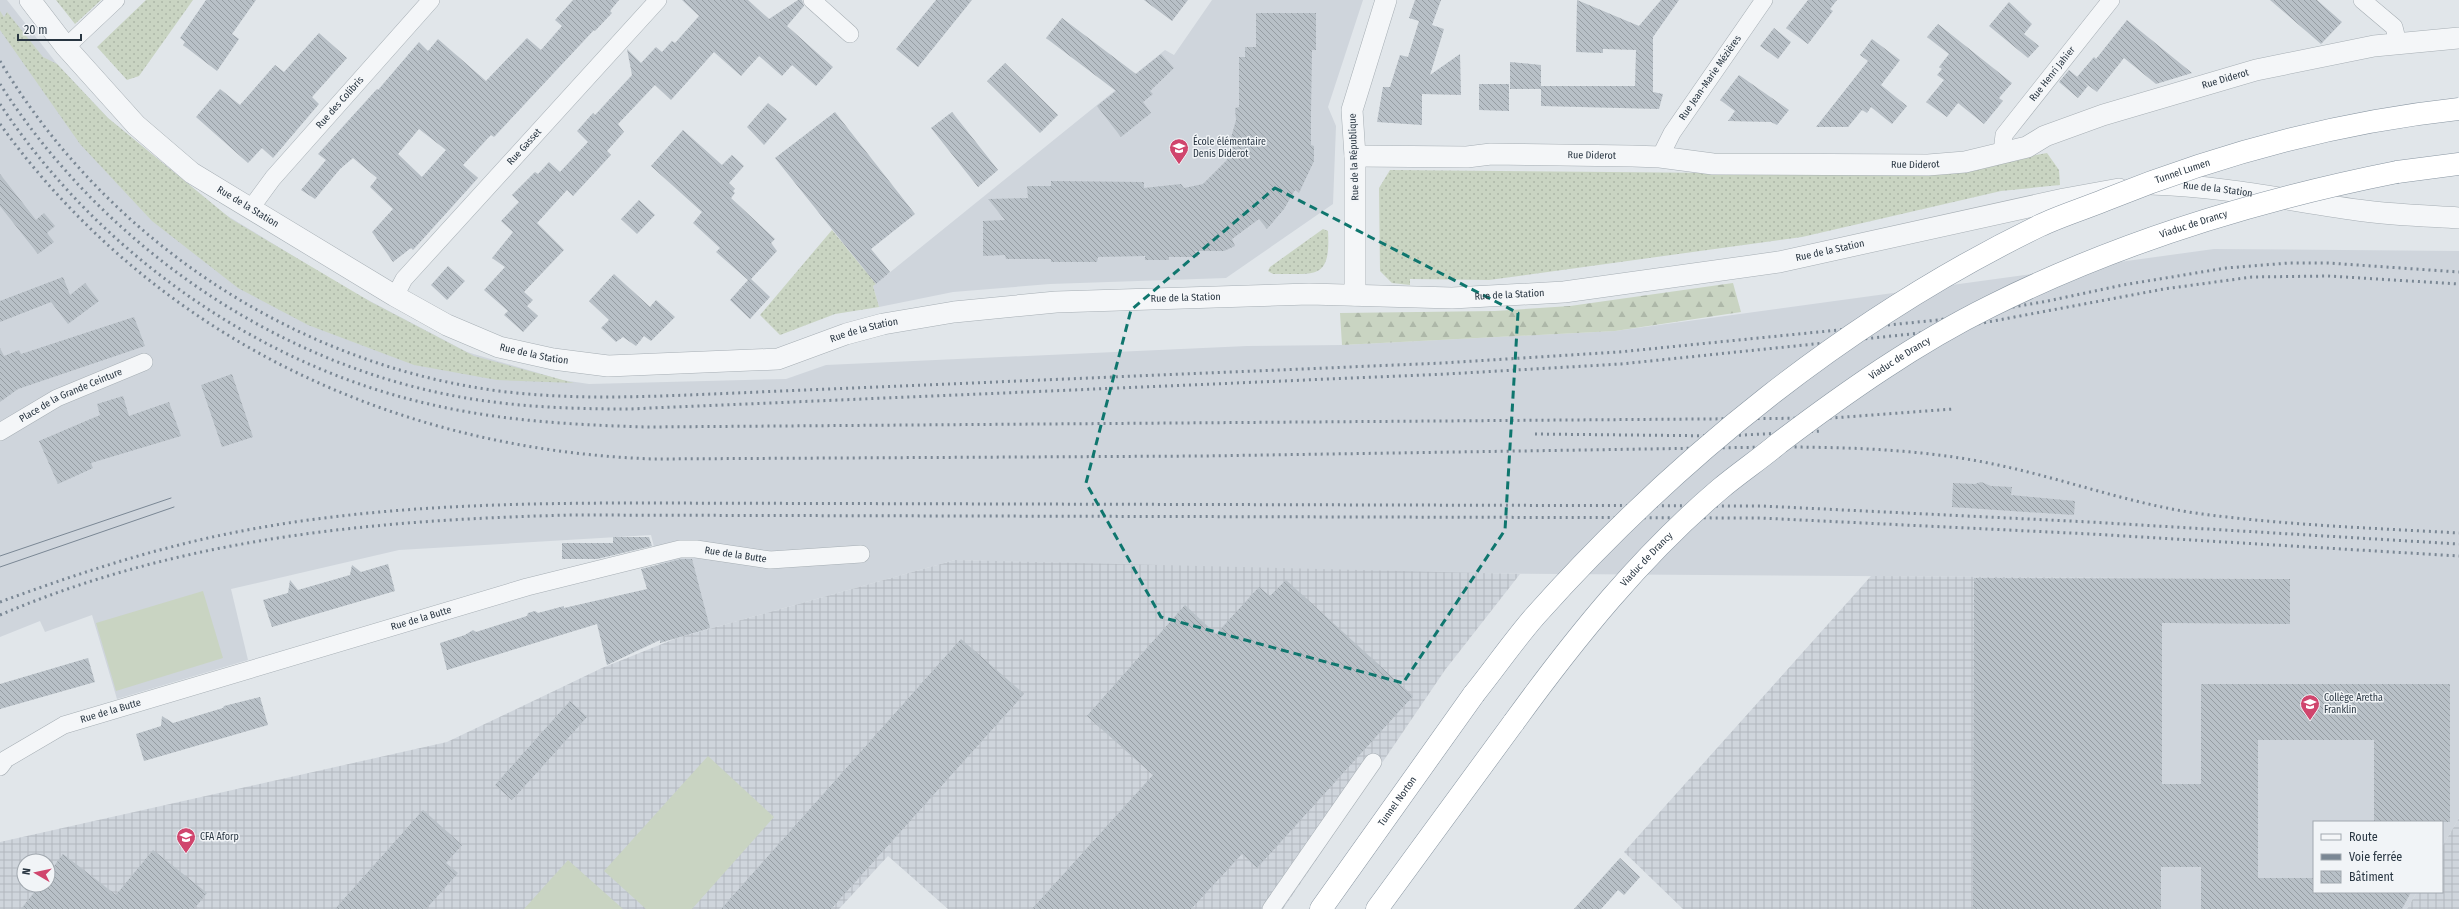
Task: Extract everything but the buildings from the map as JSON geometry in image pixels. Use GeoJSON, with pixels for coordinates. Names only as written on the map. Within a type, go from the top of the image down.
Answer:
{"type":"FeatureCollection","features":[{"type":"Feature","properties":{"kind":"highway","name":"Tunnel Lumen"},"geometry":{"type":"LineString","coordinates":[[1474,694],[1534,618],[1586,560],[1650,498],[1729,428],[1799,373],[1925,287],[2040,226],[2162,177],[2268,145],[2353,125],[2459,109]]}},
{"type":"Feature","properties":{"kind":"highway","name":"Viaduc de Drancy"},"geometry":{"type":"LineString","coordinates":[[1377,909],[1565,652],[1615,593],[1714,495],[1813,418],[1882,369],[1989,306],[2085,263],[2197,221],[2319,187],[2397,172],[2459,164]]}},
{"type":"Feature","properties":{"kind":"highway","name":"Tunnel Norton"},"geometry":{"type":"LineString","coordinates":[[1321,909],[1474,694]]}},
{"type":"Feature","properties":{"kind":"street","name":"Rue de la Station"},"geometry":{"type":"LineString","coordinates":[[30,0],[66,47],[136,124],[192,172],[395,296],[447,325],[499,347],[552,359],[608,366],[778,359],[846,334],[882,324],[954,312],[1056,302],[1140,298],[1355,295],[1452,298],[1564,292],[1669,279],[1779,262],[2064,199],[2146,184],[2193,185],[2251,192],[2365,211],[2459,218]]}},
{"type":"Feature","properties":{"kind":"street"},"geometry":{"type":"LineString","coordinates":[[66,47],[116,0]]}},
{"type":"Feature","properties":{"kind":"street","name":"Rue des Colibris"},"geometry":{"type":"LineString","coordinates":[[251,208],[273,178],[431,0]]}},
{"type":"Feature","properties":{"kind":"street","name":"Rue Gasset"},"geometry":{"type":"LineString","coordinates":[[395,296],[404,279],[658,0]]}},
{"type":"Feature","properties":{"kind":"street"},"geometry":{"type":"LineString","coordinates":[[812,0],[850,34]]}},
{"type":"Feature","properties":{"kind":"street","name":"Rue de la République"},"geometry":{"type":"LineString","coordinates":[[1355,295],[1355,156],[1352,110],[1386,0]]}},
{"type":"Feature","properties":{"kind":"street","name":"Rue Jean-Marie Mézières"},"geometry":{"type":"LineString","coordinates":[[1660,157],[1672,133],[1764,0]]}},
{"type":"Feature","properties":{"kind":"street","name":"Rue Henri Jahier"},"geometry":{"type":"LineString","coordinates":[[2002,152],[2004,136],[2111,0]]}},
{"type":"Feature","properties":{"kind":"street"},"geometry":{"type":"LineString","coordinates":[[2362,0],[2394,27],[2398,43]]}},
{"type":"Feature","properties":{"kind":"street","name":"Rue Diderot"},"geometry":{"type":"LineString","coordinates":[[1355,156],[1467,157],[1491,154],[1660,157],[1713,164],[1928,165],[1965,162],[2027,147],[2052,133],[2176,92],[2256,70],[2344,51],[2398,43],[2459,38]]}},
{"type":"Feature","properties":{"kind":"street","name":"Place de la Grande Ceinture"},"geometry":{"type":"LineString","coordinates":[[0,432],[56,398],[144,362]]}},
{"type":"Feature","properties":{"kind":"street","name":"Rue de la Butte"},"geometry":{"type":"LineString","coordinates":[[0,767],[6,759],[64,725],[520,589],[594,569],[657,557],[680,549],[696,549],[770,560],[861,554]]}},
{"type":"Feature","properties":{"kind":"street"},"geometry":{"type":"LineString","coordinates":[[1271,909],[1373,762]]}},
{"type":"Feature","properties":{"kind":"highlighted area"},"geometry":{"type":"Polygon","coordinates":[[[1275,188],[1518,313],[1505,530],[1403,683],[1161,617],[1086,483],[1131,310],[1275,188]]]}},
{"type":"Feature","properties":{"kind":"shaded area"},"geometry":{"type":"Polygon","coordinates":[[[0,0],[7,0],[57,64],[108,118],[226,215],[347,289],[467,352],[562,380],[589,384],[786,379],[826,365],[1247,346],[1342,345],[1615,331],[2214,249],[2459,251],[2459,818],[2443,845],[2443,821],[2313,821],[2313,893],[2416,893],[2407,909],[2161,909],[2162,623],[2290,624],[2290,579],[1405,573],[955,560],[677,638],[651,535],[399,550],[231,589],[248,660],[117,699],[92,615],[45,632],[40,621],[0,637],[0,0]]]}},
{"type":"Feature","properties":{"kind":"shaded area","name":"École élémentaire Denis Diderot"},"geometry":{"type":"Polygon","coordinates":[[[1212,0],[1363,0],[1328,107],[1336,126],[1333,204],[1226,278],[1050,284],[953,292],[879,307],[873,286],[1165,50],[1174,55],[1212,0]]]}},
{"type":"Feature","properties":{"kind":"shaded area"},"geometry":{"type":"Polygon","coordinates":[[[955,560],[1520,574],[1445,670],[1283,909],[948,909],[888,856],[839,909],[0,909],[0,842],[447,742],[602,668],[677,638],[955,560]]]}},
{"type":"Feature","properties":{"kind":"shaded area"},"geometry":{"type":"Polygon","coordinates":[[[1871,576],[2290,579],[2290,624],[2162,623],[2161,909],[1683,909],[1624,852],[1871,576]]]}},
{"type":"Feature","properties":{"kind":"shaded area"},"geometry":{"type":"Polygon","coordinates":[[[2459,818],[2459,909],[2407,909],[2416,893],[2443,893],[2443,845],[2459,818]]]}},
{"type":"Feature","properties":{"kind":"green space"},"geometry":{"type":"Polygon","coordinates":[[[56,0],[101,0],[75,24],[56,0]]]}},
{"type":"Feature","properties":{"kind":"green space"},"geometry":{"type":"Polygon","coordinates":[[[146,0],[193,0],[139,76],[127,80],[97,47],[146,0]]]}},
{"type":"Feature","properties":{"kind":"green space"},"geometry":{"type":"Polygon","coordinates":[[[0,11],[4,17],[7,12],[43,57],[57,64],[108,118],[231,219],[371,302],[474,356],[574,383],[497,380],[414,365],[308,325],[238,288],[152,221],[80,144],[0,30],[0,11]]]}},
{"type":"Feature","properties":{"kind":"green space"},"geometry":{"type":"Polygon","coordinates":[[[2047,153],[2059,170],[2060,185],[2001,191],[1802,237],[1489,280],[1410,279],[1410,285],[1392,283],[1380,271],[1379,188],[1390,170],[1928,175],[2047,153]]]}},
{"type":"Feature","properties":{"kind":"green space"},"geometry":{"type":"Polygon","coordinates":[[[1323,229],[1328,231],[1328,247],[1323,267],[1317,271],[1299,274],[1273,274],[1268,271],[1270,267],[1323,229]]]}},
{"type":"Feature","properties":{"kind":"green space"},"geometry":{"type":"Polygon","coordinates":[[[832,230],[876,284],[873,286],[879,307],[835,314],[780,335],[760,315],[832,230]]]}},
{"type":"Feature","properties":{"kind":"green space"},"geometry":{"type":"Polygon","coordinates":[[[1733,283],[1741,312],[1615,331],[1342,345],[1340,313],[1495,311],[1570,306],[1733,283]]]}},
{"type":"Feature","properties":{"kind":"green space"},"geometry":{"type":"Polygon","coordinates":[[[203,591],[223,658],[116,691],[96,623],[203,591]]]}},
{"type":"Feature","properties":{"kind":"green space"},"geometry":{"type":"Polygon","coordinates":[[[708,756],[774,817],[692,909],[646,909],[604,871],[708,756]]]}},
{"type":"Feature","properties":{"kind":"green space"},"geometry":{"type":"Polygon","coordinates":[[[568,860],[623,909],[524,909],[568,860]]]}},
{"type":"Feature","properties":{"kind":"tram line"},"geometry":{"type":"LineString","coordinates":[[0,556],[171,498]]}},
{"type":"Feature","properties":{"kind":"tram line"},"geometry":{"type":"LineString","coordinates":[[0,567],[174,507]]}},
{"type":"Feature","properties":{"kind":"railway"},"geometry":{"type":"LineString","coordinates":[[0,61],[43,125],[94,184],[150,237],[212,283],[279,322],[349,353],[423,376],[499,391],[526,394],[579,397],[685,395],[1443,363],[1619,352],[1938,320],[2048,301],[2123,285],[2226,268],[2289,263],[2328,263],[2459,272]]}},
{"type":"Feature","properties":{"kind":"railway"},"geometry":{"type":"LineString","coordinates":[[0,84],[41,141],[88,194],[140,243],[196,286],[256,324],[320,355],[386,379],[455,396],[520,405],[586,409],[629,409],[1446,374],[1621,364],[1940,331],[2164,289],[2252,277],[2328,276],[2459,284]]}},
{"type":"Feature","properties":{"kind":"railway"},"geometry":{"type":"LineString","coordinates":[[0,104],[39,157],[84,207],[133,253],[186,294],[243,331],[303,361],[365,386],[456,410],[538,421],[648,427],[1832,418],[1953,409]]}},
{"type":"Feature","properties":{"kind":"railway"},"geometry":{"type":"LineString","coordinates":[[0,124],[62,199],[131,265],[206,321],[287,368],[373,405],[464,433],[558,451],[654,459],[1203,456],[1773,447],[1858,448],[1942,455],[1998,465],[2145,503],[2195,513],[2294,523],[2459,533]]}},
{"type":"Feature","properties":{"kind":"railway"},"geometry":{"type":"LineString","coordinates":[[1535,434],[1724,436],[1822,431]]}},
{"type":"Feature","properties":{"kind":"railway"},"geometry":{"type":"LineString","coordinates":[[0,602],[77,575],[181,544],[262,527],[316,519],[425,508],[535,504],[1762,506],[2090,522],[2459,544]]}},
{"type":"Feature","properties":{"kind":"railway"},"geometry":{"type":"LineString","coordinates":[[0,615],[69,589],[139,567],[209,550],[352,528],[424,522],[571,515],[1760,518],[2091,534],[2459,556]]}},
{"type":"Feature","properties":{"kind":"place","name":"École élémentaire Denis Diderot"},"geometry":{"type":"Point","coordinates":[1179,165]}},
{"type":"Feature","properties":{"kind":"place","name":"Collège Aretha Franklin"},"geometry":{"type":"Point","coordinates":[2310,721]}},
{"type":"Feature","properties":{"kind":"place","name":"CFA Aforp"},"geometry":{"type":"Point","coordinates":[186,854]}}]}
